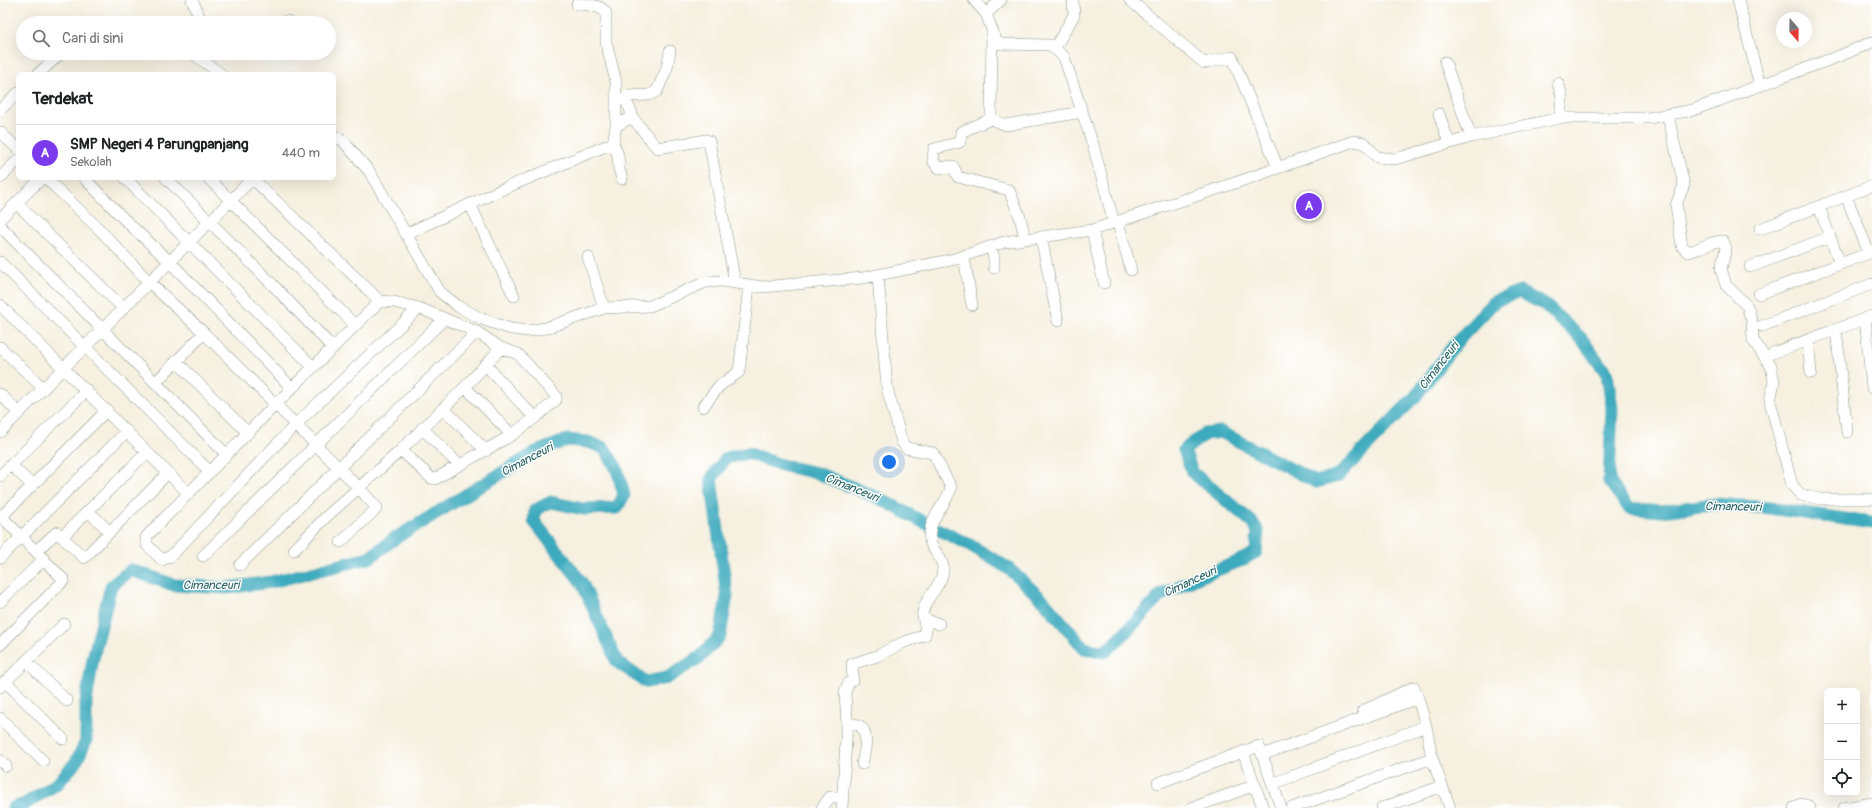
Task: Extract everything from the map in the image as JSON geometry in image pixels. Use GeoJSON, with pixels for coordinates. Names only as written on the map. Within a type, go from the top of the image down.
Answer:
{"type":"FeatureCollection","features":[{"type":"Feature","properties":{"kind":"street"},"geometry":{"type":"LineString","coordinates":[[192,0],[199,16]]}},
{"type":"Feature","properties":{"kind":"street"},"geometry":{"type":"LineString","coordinates":[[974,0],[986,14],[996,40],[1003,44],[1050,45],[1055,48],[1064,58],[1093,145],[1131,270]]}},
{"type":"Feature","properties":{"kind":"street"},"geometry":{"type":"LineString","coordinates":[[986,14],[1001,0]]}},
{"type":"Feature","properties":{"kind":"street"},"geometry":{"type":"LineString","coordinates":[[1055,48],[1074,15],[1073,0]]}},
{"type":"Feature","properties":{"kind":"street"},"geometry":{"type":"LineString","coordinates":[[1130,0],[1204,63],[1232,57],[1278,168]]}},
{"type":"Feature","properties":{"kind":"street"},"geometry":{"type":"LineString","coordinates":[[1738,0],[1760,86]]}},
{"type":"Feature","properties":{"kind":"street"},"geometry":{"type":"LineString","coordinates":[[577,4],[604,9],[606,13],[606,42],[616,82],[616,126],[613,143],[618,155],[619,172],[622,179]]}},
{"type":"Feature","properties":{"kind":"street"},"geometry":{"type":"LineString","coordinates":[[991,119],[990,50],[992,27]]}},
{"type":"Feature","properties":{"kind":"street"},"geometry":{"type":"LineString","coordinates":[[336,137],[343,141],[369,171],[440,292],[459,307],[482,319],[511,329],[528,331],[546,328],[604,308],[650,306],[702,283],[723,281],[735,282],[749,286],[781,286],[878,276],[964,257],[1004,242],[1092,230],[1354,141],[1364,143],[1377,157],[1395,159],[1471,136],[1560,118],[1648,118],[1668,116],[1693,110],[1760,86],[1872,42]]}},
{"type":"Feature","properties":{"kind":"street"},"geometry":{"type":"LineString","coordinates":[[670,51],[667,68],[656,91],[649,95],[631,95],[626,97],[626,102],[632,113],[632,118],[657,148],[706,140],[709,141],[735,282]]}},
{"type":"Feature","properties":{"kind":"street"},"geometry":{"type":"LineString","coordinates":[[40,72],[53,60]]}},
{"type":"Feature","properties":{"kind":"street"},"geometry":{"type":"LineString","coordinates":[[206,60],[219,72]]}},
{"type":"Feature","properties":{"kind":"street"},"geometry":{"type":"LineString","coordinates":[[1445,62],[1471,136]]}},
{"type":"Feature","properties":{"kind":"street"},"geometry":{"type":"LineString","coordinates":[[1558,83],[1562,97],[1560,118]]}},
{"type":"Feature","properties":{"kind":"street"},"geometry":{"type":"LineString","coordinates":[[0,110],[16,95]]}},
{"type":"Feature","properties":{"kind":"street"},"geometry":{"type":"LineString","coordinates":[[1025,238],[1020,217],[1009,190],[958,177],[953,166],[939,168],[933,161],[934,149],[960,142],[961,132],[991,119],[1006,125],[1082,112]]}},
{"type":"Feature","properties":{"kind":"street"},"geometry":{"type":"LineString","coordinates":[[1439,114],[1449,143]]}},
{"type":"Feature","properties":{"kind":"street"},"geometry":{"type":"LineString","coordinates":[[1668,116],[1684,185],[1676,205],[1682,246],[1688,252],[1697,250],[1716,241],[1723,241],[1726,248],[1721,269],[1726,285],[1747,306],[1752,321],[1753,340],[1772,366],[1774,382],[1770,400],[1792,485],[1801,495],[1820,499],[1872,499]]}},
{"type":"Feature","properties":{"kind":"street"},"geometry":{"type":"LineString","coordinates":[[616,126],[632,118]]}},
{"type":"Feature","properties":{"kind":"street"},"geometry":{"type":"LineString","coordinates":[[0,132],[16,148]]}},
{"type":"Feature","properties":{"kind":"street"},"geometry":{"type":"LineString","coordinates":[[406,234],[503,189],[613,143]]}},
{"type":"Feature","properties":{"kind":"street"},"geometry":{"type":"LineString","coordinates":[[0,178],[16,162]]}},
{"type":"Feature","properties":{"kind":"street"},"geometry":{"type":"LineString","coordinates":[[0,219],[40,180]]}},
{"type":"Feature","properties":{"kind":"street"},"geometry":{"type":"LineString","coordinates":[[48,180],[101,231],[149,282],[204,333],[359,488],[377,508],[377,510],[340,542]]}},
{"type":"Feature","properties":{"kind":"street"},"geometry":{"type":"LineString","coordinates":[[88,180],[126,221],[170,262],[292,388]]}},
{"type":"Feature","properties":{"kind":"street"},"geometry":{"type":"LineString","coordinates":[[127,180],[250,301],[313,367]]}},
{"type":"Feature","properties":{"kind":"street"},"geometry":{"type":"LineString","coordinates":[[168,180],[210,221],[333,348]]}},
{"type":"Feature","properties":{"kind":"street"},"geometry":{"type":"LineString","coordinates":[[210,180],[355,325]]}},
{"type":"Feature","properties":{"kind":"street"},"geometry":{"type":"LineString","coordinates":[[0,432],[84,346],[190,243],[250,180]]}},
{"type":"Feature","properties":{"kind":"street"},"geometry":{"type":"LineString","coordinates":[[254,180],[380,301],[394,302],[419,308],[477,332],[501,348],[518,354],[556,396],[556,400],[512,435],[439,478],[434,479],[401,450]]}},
{"type":"Feature","properties":{"kind":"street"},"geometry":{"type":"LineString","coordinates":[[1760,229],[1872,186]]}},
{"type":"Feature","properties":{"kind":"street"},"geometry":{"type":"LineString","coordinates":[[1758,294],[1870,252],[1846,196]]}},
{"type":"Feature","properties":{"kind":"street"},"geometry":{"type":"LineString","coordinates":[[16,203],[123,308]]}},
{"type":"Feature","properties":{"kind":"street"},"geometry":{"type":"LineString","coordinates":[[470,204],[514,296]]}},
{"type":"Feature","properties":{"kind":"street"},"geometry":{"type":"LineString","coordinates":[[1819,207],[1840,264]]}},
{"type":"Feature","properties":{"kind":"street"},"geometry":{"type":"LineString","coordinates":[[0,226],[227,455]]}},
{"type":"Feature","properties":{"kind":"street"},"geometry":{"type":"LineString","coordinates":[[1092,230],[1104,283]]}},
{"type":"Feature","properties":{"kind":"street"},"geometry":{"type":"LineString","coordinates":[[1041,236],[1058,321]]}},
{"type":"Feature","properties":{"kind":"street"},"geometry":{"type":"LineString","coordinates":[[1750,267],[1830,237]]}},
{"type":"Feature","properties":{"kind":"street"},"geometry":{"type":"LineString","coordinates":[[991,247],[994,258],[994,268]]}},
{"type":"Feature","properties":{"kind":"street"},"geometry":{"type":"LineString","coordinates":[[588,257],[604,308]]}},
{"type":"Feature","properties":{"kind":"street"},"geometry":{"type":"LineString","coordinates":[[964,257],[972,305]]}},
{"type":"Feature","properties":{"kind":"street"},"geometry":{"type":"LineString","coordinates":[[0,262],[210,472]]}},
{"type":"Feature","properties":{"kind":"street"},"geometry":{"type":"LineString","coordinates":[[822,808],[830,797],[842,803],[848,723],[845,693],[848,684],[853,679],[853,663],[877,656],[902,643],[923,637],[926,631],[923,610],[943,574],[940,559],[931,546],[930,531],[934,518],[951,487],[933,453],[906,448],[902,442],[886,388],[878,276]]}},
{"type":"Feature","properties":{"kind":"street"},"geometry":{"type":"LineString","coordinates":[[1762,326],[1872,284]]}},
{"type":"Feature","properties":{"kind":"street"},"geometry":{"type":"LineString","coordinates":[[703,407],[719,386],[739,372],[749,286]]}},
{"type":"Feature","properties":{"kind":"street"},"geometry":{"type":"LineString","coordinates":[[380,301],[275,405],[145,539],[147,545],[162,560],[170,556],[295,425],[419,308]]}},
{"type":"Feature","properties":{"kind":"street"},"geometry":{"type":"LineString","coordinates":[[0,305],[107,410],[189,494]]}},
{"type":"Feature","properties":{"kind":"street"},"geometry":{"type":"LineString","coordinates":[[1773,353],[1868,317],[1872,382]]}},
{"type":"Feature","properties":{"kind":"street"},"geometry":{"type":"LineString","coordinates":[[203,556],[316,446],[373,387],[444,319]]}},
{"type":"Feature","properties":{"kind":"street"},"geometry":{"type":"LineString","coordinates":[[1836,329],[1847,432]]}},
{"type":"Feature","properties":{"kind":"street"},"geometry":{"type":"LineString","coordinates":[[240,565],[477,332]]}},
{"type":"Feature","properties":{"kind":"street"},"geometry":{"type":"LineString","coordinates":[[156,382],[204,333]]}},
{"type":"Feature","properties":{"kind":"street"},"geometry":{"type":"LineString","coordinates":[[1808,340],[1811,373]]}},
{"type":"Feature","properties":{"kind":"street"},"geometry":{"type":"LineString","coordinates":[[0,347],[43,388]]}},
{"type":"Feature","properties":{"kind":"street"},"geometry":{"type":"LineString","coordinates":[[294,550],[326,517],[401,450],[465,387],[501,348]]}},
{"type":"Feature","properties":{"kind":"street"},"geometry":{"type":"LineString","coordinates":[[176,361],[248,433]]}},
{"type":"Feature","properties":{"kind":"street"},"geometry":{"type":"LineString","coordinates":[[486,365],[536,417]]}},
{"type":"Feature","properties":{"kind":"street"},"geometry":{"type":"LineString","coordinates":[[465,387],[512,435]]}},
{"type":"Feature","properties":{"kind":"street"},"geometry":{"type":"LineString","coordinates":[[0,476],[86,390]]}},
{"type":"Feature","properties":{"kind":"street"},"geometry":{"type":"LineString","coordinates":[[0,394],[19,412]]}},
{"type":"Feature","properties":{"kind":"street"},"geometry":{"type":"LineString","coordinates":[[443,408],[486,451]]}},
{"type":"Feature","properties":{"kind":"street"},"geometry":{"type":"LineString","coordinates":[[0,645],[64,580],[0,516],[107,410]]}},
{"type":"Feature","properties":{"kind":"street"},"geometry":{"type":"LineString","coordinates":[[422,428],[459,465]]}},
{"type":"Feature","properties":{"kind":"street"},"geometry":{"type":"LineString","coordinates":[[0,558],[127,431]]}},
{"type":"Feature","properties":{"kind":"street"},"geometry":{"type":"LineString","coordinates":[[62,537],[147,452]]}},
{"type":"Feature","properties":{"kind":"street"},"geometry":{"type":"LineString","coordinates":[[11,465],[32,485]]}},
{"type":"Feature","properties":{"kind":"street"},"geometry":{"type":"LineString","coordinates":[[0,602],[40,555],[57,532],[84,558],[168,473]]}},
{"type":"Feature","properties":{"kind":"street"},"geometry":{"type":"LineString","coordinates":[[88,511],[110,532]]}},
{"type":"Feature","properties":{"kind":"street"},"geometry":{"type":"LineString","coordinates":[[924,619],[939,624]]}},
{"type":"Feature","properties":{"kind":"street"},"geometry":{"type":"LineString","coordinates":[[63,739],[3,684],[64,624]]}},
{"type":"Feature","properties":{"kind":"street"},"geometry":{"type":"LineString","coordinates":[[26,661],[67,700]]}},
{"type":"Feature","properties":{"kind":"street"},"geometry":{"type":"LineString","coordinates":[[1262,755],[1418,698],[1426,726],[1432,758],[1450,808]]}},
{"type":"Feature","properties":{"kind":"street"},"geometry":{"type":"LineString","coordinates":[[2,723],[43,762]]}},
{"type":"Feature","properties":{"kind":"street"},"geometry":{"type":"LineString","coordinates":[[848,723],[858,725],[864,732],[862,764]]}},
{"type":"Feature","properties":{"kind":"street"},"geometry":{"type":"LineString","coordinates":[[1272,784],[1426,726]]}},
{"type":"Feature","properties":{"kind":"street"},"geometry":{"type":"LineString","coordinates":[[1158,783],[1258,746],[1281,808]]}},
{"type":"Feature","properties":{"kind":"street"},"geometry":{"type":"LineString","coordinates":[[1243,752],[1263,808]]}},
{"type":"Feature","properties":{"kind":"street"},"geometry":{"type":"LineString","coordinates":[[1292,808],[1432,758]]}},
{"type":"Feature","properties":{"kind":"street"},"geometry":{"type":"LineString","coordinates":[[1192,808],[1255,785]]}},
{"type":"Feature","properties":{"kind":"street"},"geometry":{"type":"LineString","coordinates":[[1382,808],[1442,786]]}},
{"type":"Feature","properties":{"kind":"street"},"geometry":{"type":"LineString","coordinates":[[1844,808],[1872,803]]}},
{"type":"Feature","properties":{"kind":"street"},"geometry":{"type":"LineString","coordinates":[[1794,808],[1801,804],[1809,806],[1810,808]]}},
{"type":"Feature","properties":{"kind":"waterway","name":"Cimanceuri"},"geometry":{"type":"LineString","coordinates":[[13,808],[25,804],[58,783],[76,762],[86,741],[86,703],[93,658],[111,586],[131,570],[174,585],[227,588],[271,582],[369,558],[394,539],[536,452],[567,440],[588,442],[604,448],[617,469],[624,495],[617,508],[583,509],[551,502],[535,510],[534,521],[582,583],[617,662],[646,682],[667,678],[700,657],[720,636],[727,596],[711,479],[726,458],[748,453],[781,465],[817,473],[881,499],[970,545],[1008,568],[1043,600],[1084,648],[1105,652],[1161,595],[1197,578],[1240,561],[1256,552],[1258,531],[1252,522],[1192,472],[1184,450],[1205,434],[1221,432],[1316,482],[1338,476],[1415,397],[1455,344],[1495,301],[1520,292],[1545,305],[1581,338],[1607,374],[1612,408],[1609,481],[1629,508],[1661,511],[1716,504],[1770,508],[1872,523]]}},
{"type":"Feature","properties":{"kind":"place","name":"SMP Negeri 4 Parungpanjang"},"geometry":{"type":"Point","coordinates":[1309,206]}}]}
